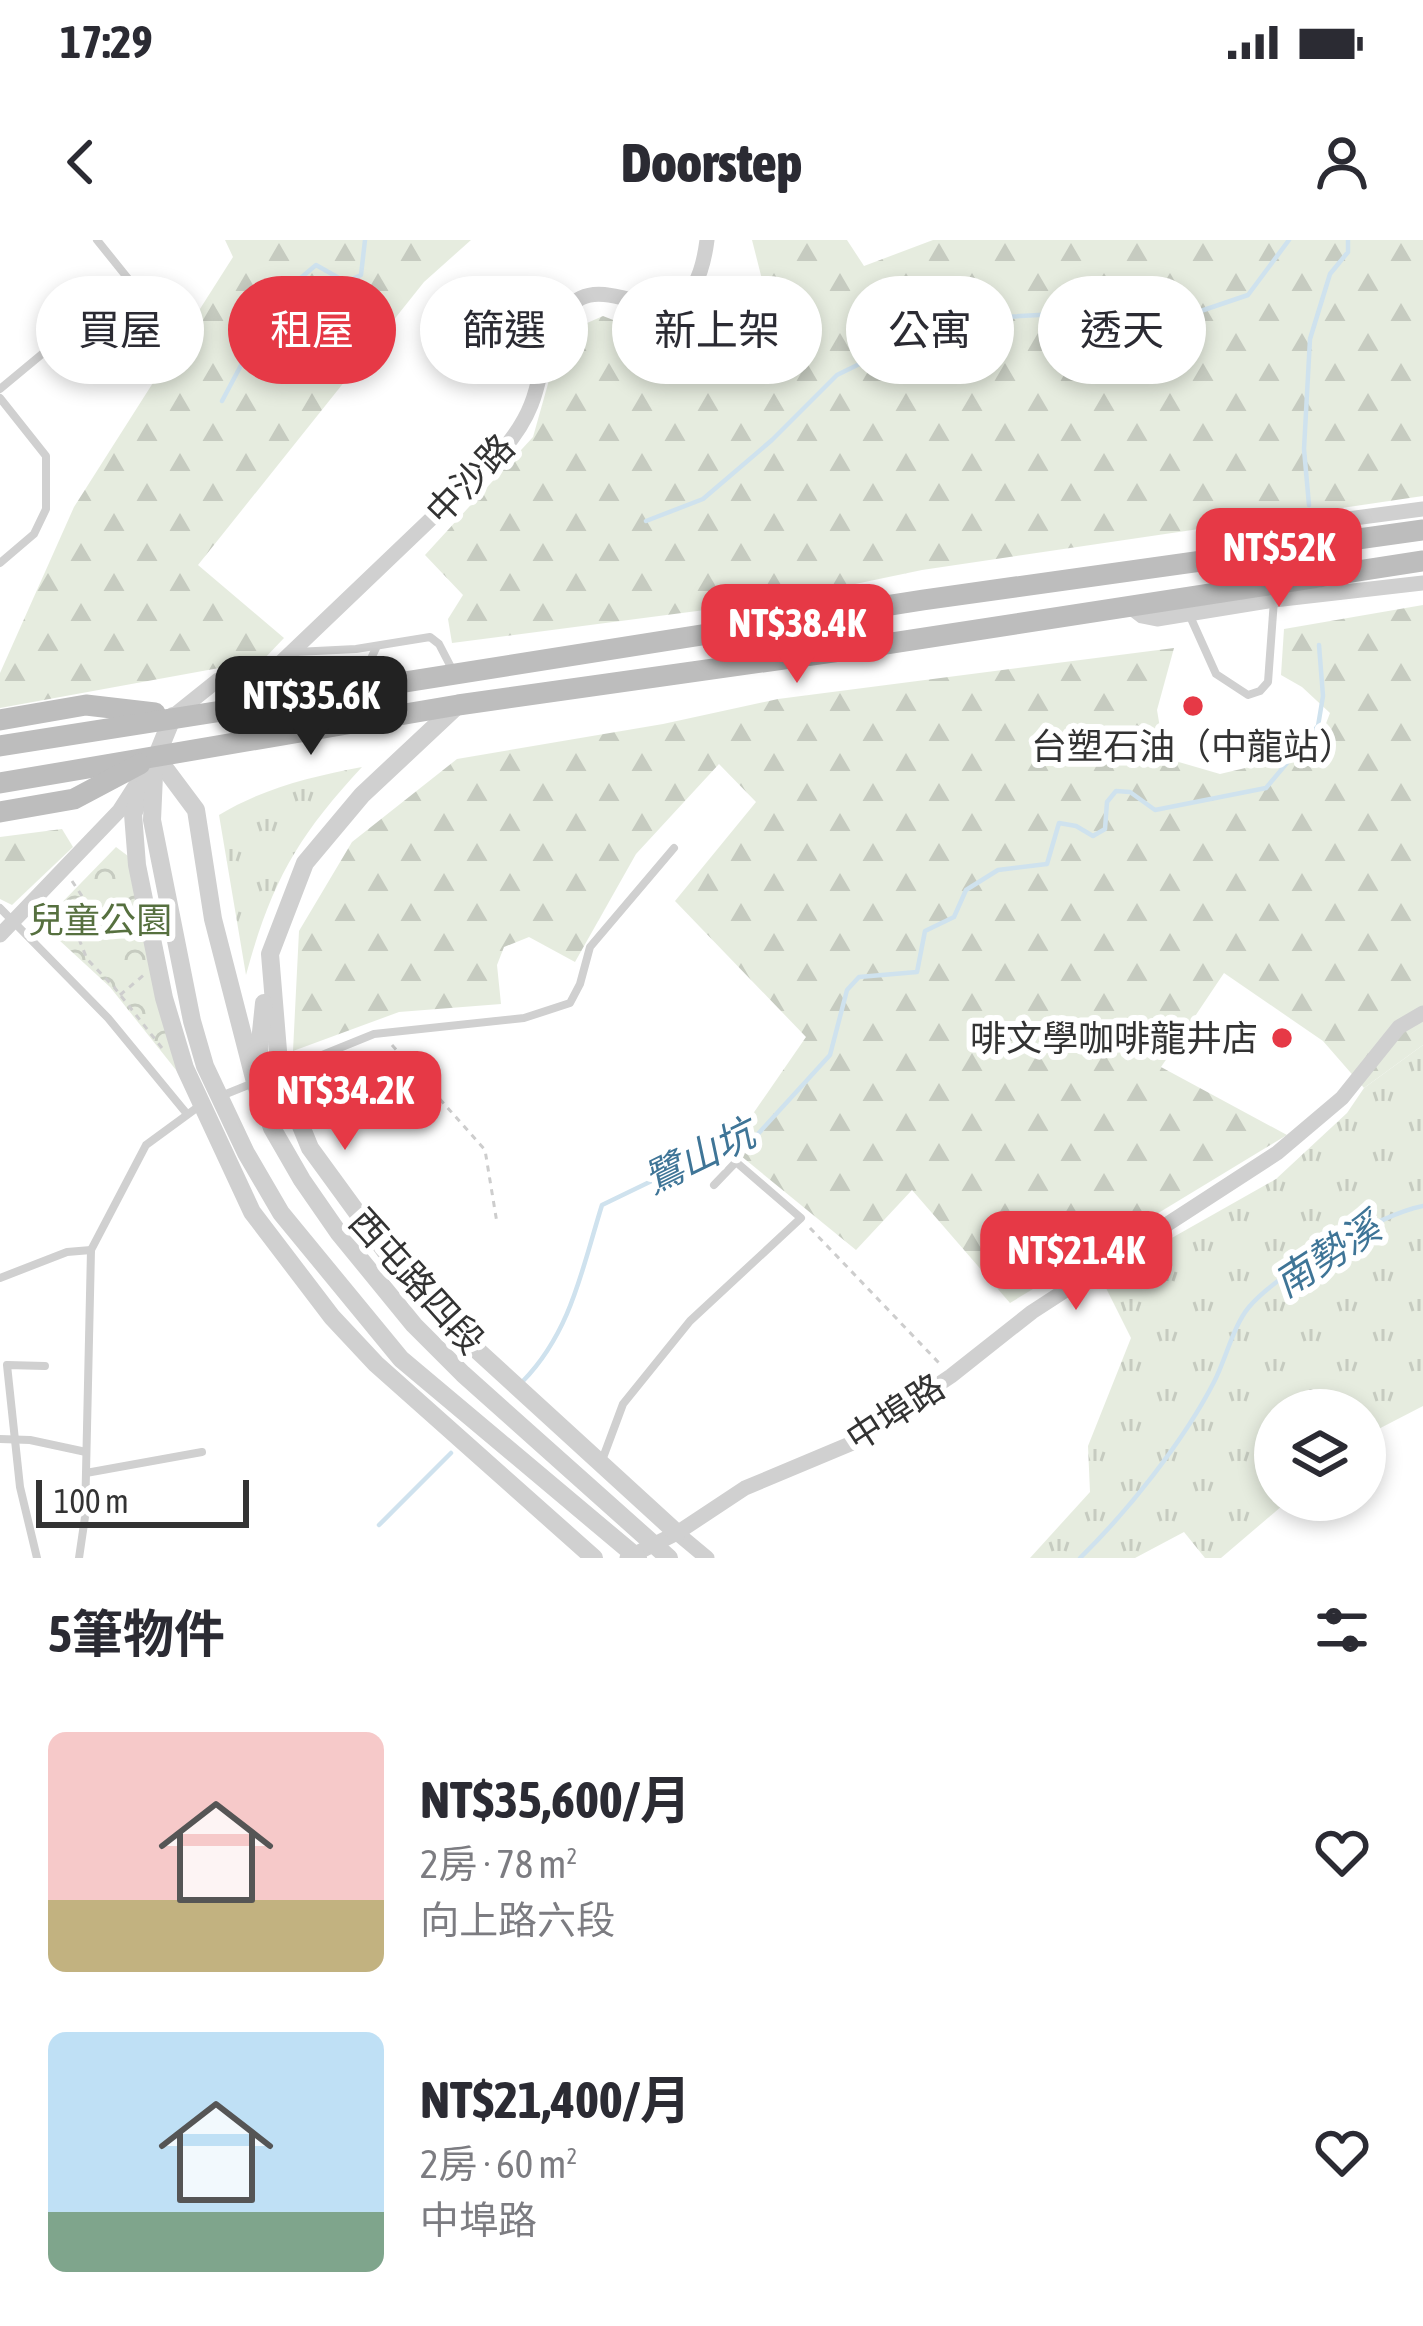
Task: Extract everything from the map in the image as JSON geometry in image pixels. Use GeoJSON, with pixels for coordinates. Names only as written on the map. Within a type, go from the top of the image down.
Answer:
{"type":"FeatureCollection","features":[{"type":"Feature","properties":{"kind":"main road"},"geometry":{"type":"LineString","coordinates":[[0,746],[1236,553],[1423,530]]}},
{"type":"Feature","properties":{"kind":"main road"},"geometry":{"type":"LineString","coordinates":[[0,784],[458,705],[1423,561]]}},
{"type":"Feature","properties":{"kind":"main road"},"geometry":{"type":"LineString","coordinates":[[0,720],[86,705],[173,716]]}},
{"type":"Feature","properties":{"kind":"main road"},"geometry":{"type":"LineString","coordinates":[[0,812],[74,799],[155,755]]}},
{"type":"Feature","properties":{"kind":"street","name":"中沙路"},"geometry":{"type":"LineString","coordinates":[[173,716],[218,680],[275,668],[518,432],[533,401],[549,337],[557,320],[577,299],[594,293],[648,306],[669,303],[689,291],[701,271],[706,240]]}},
{"type":"Feature","properties":{"kind":"street"},"geometry":{"type":"LineString","coordinates":[[1236,553],[1257,531],[1423,509]]}},
{"type":"Feature","properties":{"kind":"street"},"geometry":{"type":"LineString","coordinates":[[1126,604],[1142,616],[1157,619],[1423,583]]}},
{"type":"Feature","properties":{"kind":"street","name":"西屯路四段"},"geometry":{"type":"LineString","coordinates":[[458,705],[362,795],[305,863],[270,954],[280,1075],[310,1148],[404,1277],[601,1465],[707,1558]]}},
{"type":"Feature","properties":{"kind":"street"},"geometry":{"type":"LineString","coordinates":[[173,716],[133,814],[136,865],[193,1109],[252,1212],[332,1317],[376,1364],[594,1558]]}},
{"type":"Feature","properties":{"kind":"street"},"geometry":{"type":"LineString","coordinates":[[0,935],[10,913],[63,869],[119,811],[155,755]]}},
{"type":"Feature","properties":{"kind":"street","name":"西屯路四段"},"geometry":{"type":"LineString","coordinates":[[155,755],[196,810],[213,919],[255,1082],[272,1128],[302,1180],[414,1324],[463,1374],[662,1551]]}},
{"type":"Feature","properties":{"kind":"street","name":"西屯路四段"},"geometry":{"type":"LineString","coordinates":[[155,755],[152,820],[192,1021],[205,1066],[281,1214],[401,1359],[632,1557]]}},
{"type":"Feature","properties":{"kind":"street"},"geometry":{"type":"LineString","coordinates":[[255,1082],[270,954]]}},
{"type":"Feature","properties":{"kind":"street","name":"中埠路"},"geometry":{"type":"LineString","coordinates":[[632,1557],[662,1551],[677,1533],[745,1488],[850,1444],[951,1376],[1032,1312],[1277,1153],[1342,1098],[1399,1027],[1423,1012]]}},
{"type":"Feature","properties":{"kind":"lane"},"geometry":{"type":"LineString","coordinates":[[0,563],[34,534],[46,509],[46,456],[0,393],[130,281],[98,240]]}},
{"type":"Feature","properties":{"kind":"lane"},"geometry":{"type":"LineString","coordinates":[[1189,613],[1216,674],[1248,695],[1268,682],[1274,600]]}},
{"type":"Feature","properties":{"kind":"lane"},"geometry":{"type":"LineString","coordinates":[[294,652],[430,637],[440,644],[454,672]]}},
{"type":"Feature","properties":{"kind":"lane"},"geometry":{"type":"LineString","coordinates":[[351,689],[364,676],[377,646]]}},
{"type":"Feature","properties":{"kind":"lane"},"geometry":{"type":"LineString","coordinates":[[80,1558],[91,1250],[146,1144],[193,1109],[220,1096],[381,1034],[524,1018],[571,1003],[590,947],[674,848]]}},
{"type":"Feature","properties":{"kind":"lane"},"geometry":{"type":"LineString","coordinates":[[10,913],[193,1109]]}},
{"type":"Feature","properties":{"kind":"lane"},"geometry":{"type":"LineString","coordinates":[[601,1465],[623,1404],[677,1337],[801,1218],[736,1162],[714,1185]]}},
{"type":"Feature","properties":{"kind":"lane"},"geometry":{"type":"LineString","coordinates":[[0,1278],[67,1252],[91,1250]]}},
{"type":"Feature","properties":{"kind":"lane"},"geometry":{"type":"LineString","coordinates":[[38,1558],[20,1487],[7,1365],[45,1366]]}},
{"type":"Feature","properties":{"kind":"lane"},"geometry":{"type":"LineString","coordinates":[[0,1439],[86,1452]]}},
{"type":"Feature","properties":{"kind":"lane"},"geometry":{"type":"LineString","coordinates":[[86,1473],[202,1452]]}},
{"type":"Feature","properties":{"kind":"path"},"geometry":{"type":"LineString","coordinates":[[63,869],[82,896],[79,905]]}},
{"type":"Feature","properties":{"kind":"path"},"geometry":{"type":"LineString","coordinates":[[59,922],[66,906],[79,905]]}},
{"type":"Feature","properties":{"kind":"path"},"geometry":{"type":"LineString","coordinates":[[59,922],[68,939],[79,939],[90,931],[93,920],[79,905]]}},
{"type":"Feature","properties":{"kind":"path"},"geometry":{"type":"LineString","coordinates":[[10,913],[59,922]]}},
{"type":"Feature","properties":{"kind":"path"},"geometry":{"type":"LineString","coordinates":[[79,939],[87,959],[167,1054]]}},
{"type":"Feature","properties":{"kind":"path"},"geometry":{"type":"LineString","coordinates":[[120,994],[151,969]]}},
{"type":"Feature","properties":{"kind":"path"},"geometry":{"type":"LineString","coordinates":[[381,1034],[485,1150],[497,1223]]}},
{"type":"Feature","properties":{"kind":"path"},"geometry":{"type":"LineString","coordinates":[[801,1218],[951,1376]]}},
{"type":"Feature","properties":{"kind":"green space"},"geometry":{"type":"Polygon","coordinates":[[[225,240],[471,240],[431,276],[420,276],[420,287],[396,317],[396,276],[228,276],[228,384],[343,384],[198,565],[284,638],[263,660],[0,708],[0,673],[74,507],[152,384],[204,384],[204,303],[233,257],[225,240]]]}},
{"type":"Feature","properties":{"kind":"green space"},"geometry":{"type":"Polygon","coordinates":[[[752,240],[847,240],[864,266],[933,240],[1423,240],[1423,496],[922,570],[774,601],[452,643],[448,619],[463,595],[425,555],[533,437],[548,384],[588,384],[588,323],[603,316],[612,320],[612,384],[822,384],[822,276],[761,276],[752,240]]]}},
{"type":"Feature","properties":{"kind":"green space"},"geometry":{"type":"Polygon","coordinates":[[[1423,605],[1423,1045],[1364,1088],[1323,1041],[1224,973],[1161,1067],[1287,1135],[1010,1303],[912,1190],[856,1250],[730,1147],[806,1037],[675,901],[756,802],[719,764],[636,854],[575,962],[529,937],[504,947],[497,965],[501,1004],[399,1012],[293,1051],[299,931],[352,842],[457,759],[778,699],[1174,648],[1157,710],[1165,758],[1220,774],[1312,760],[1330,713],[1281,675],[1284,629],[1423,605]]]}},
{"type":"Feature","properties":{"kind":"green space"},"geometry":{"type":"Polygon","coordinates":[[[362,767],[320,816],[289,863],[246,975],[219,815],[288,785],[362,767]]]}},
{"type":"Feature","properties":{"kind":"green space"},"geometry":{"type":"Polygon","coordinates":[[[62,829],[73,847],[12,905],[0,899],[0,837],[62,829]]]}},
{"type":"Feature","properties":{"kind":"green space","name":"兒童公園"},"geometry":{"type":"Polygon","coordinates":[[[116,847],[128,856],[184,1080],[110,987],[46,928],[45,920],[116,847]]]}},
{"type":"Feature","properties":{"kind":"green space"},"geometry":{"type":"Polygon","coordinates":[[[1423,1045],[1423,1406],[1386,1425],[1386,1389],[1254,1389],[1254,1521],[1264,1521],[1221,1558],[1205,1558],[1184,1532],[1135,1558],[1030,1558],[1090,1492],[1088,1446],[1131,1338],[1101,1278],[1276,1179],[1347,1113],[1364,1088],[1423,1045]]]}},
{"type":"Feature","properties":{"kind":"waterway","name":"鷺山坑"},"geometry":{"type":"LineString","coordinates":[[222,401],[247,354],[251,302],[265,288],[290,287],[316,265],[346,282],[361,275],[365,240]]}},
{"type":"Feature","properties":{"kind":"waterway","name":"鷺山坑"},"geometry":{"type":"LineString","coordinates":[[646,521],[703,499],[837,375],[949,320],[1111,311],[1186,316],[1248,295],[1289,240]]}},
{"type":"Feature","properties":{"kind":"waterway","name":"鷺山坑"},"geometry":{"type":"LineString","coordinates":[[1309,505],[1304,449],[1310,339],[1330,274],[1348,252],[1348,240]]}},
{"type":"Feature","properties":{"kind":"waterway","name":"鷺山坑"},"geometry":{"type":"LineString","coordinates":[[523,1381],[564,1321],[602,1205],[664,1175],[713,1141],[757,1135],[830,1055],[847,990],[859,977],[917,972],[925,931],[954,917],[966,890],[998,870],[1047,864],[1059,823],[1093,836],[1105,829],[1107,802],[1116,791],[1130,792],[1155,810],[1266,788],[1318,726],[1323,696],[1319,645]]}},
{"type":"Feature","properties":{"kind":"waterway","name":"南勢溪"},"geometry":{"type":"LineString","coordinates":[[1080,1558],[1171,1452],[1214,1382],[1249,1307],[1282,1278],[1330,1247],[1382,1220],[1423,1206]]}},
{"type":"Feature","properties":{"kind":"waterway","name":"鷺山坑"},"geometry":{"type":"LineString","coordinates":[[379,1525],[451,1453]]}},
{"type":"Feature","properties":{"kind":"place","name":"台塑石油（中龍站）"},"geometry":{"type":"Point","coordinates":[1193,706]}},
{"type":"Feature","properties":{"kind":"place","name":"啡文學咖啡龍井店"},"geometry":{"type":"Point","coordinates":[1282,1038]}}]}
